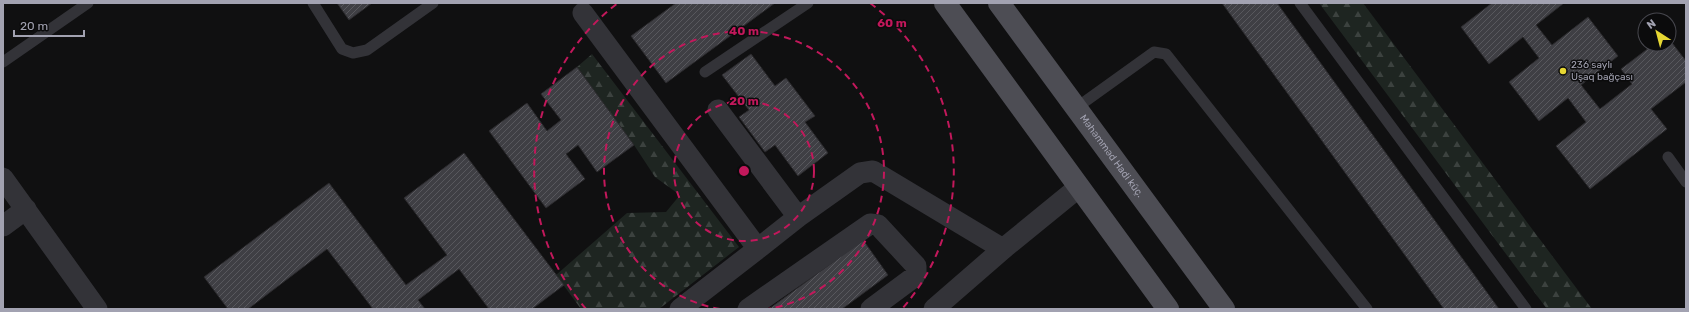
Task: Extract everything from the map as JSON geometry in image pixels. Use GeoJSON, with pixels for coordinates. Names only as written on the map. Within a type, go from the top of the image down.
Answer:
{"type":"FeatureCollection","features":[{"type":"Feature","properties":{"kind":"main road"},"geometry":{"type":"LineString","coordinates":[[945,3],[1168,309]]}},
{"type":"Feature","properties":{"kind":"main road","name":"Məhəmməd Hadi küç."},"geometry":{"type":"LineString","coordinates":[[998,3],[1224,309]]}},
{"type":"Feature","properties":{"kind":"street"},"geometry":{"type":"LineString","coordinates":[[583,13],[755,244],[755,250]]}},
{"type":"Feature","properties":{"kind":"street"},"geometry":{"type":"LineString","coordinates":[[718,110],[798,217]]}},
{"type":"Feature","properties":{"kind":"street"},"geometry":{"type":"LineString","coordinates":[[680,309],[798,217],[860,173],[872,171],[1003,249]]}},
{"type":"Feature","properties":{"kind":"street"},"geometry":{"type":"LineString","coordinates":[[3,178],[97,309]]}},
{"type":"Feature","properties":{"kind":"street"},"geometry":{"type":"LineString","coordinates":[[934,309],[1003,249],[1079,187]]}},
{"type":"Feature","properties":{"kind":"street"},"geometry":{"type":"LineString","coordinates":[[3,226],[26,209]]}},
{"type":"Feature","properties":{"kind":"street"},"geometry":{"type":"LineString","coordinates":[[748,309],[870,224],[878,225],[916,266],[914,277],[871,309]]}},
{"type":"Feature","properties":{"kind":"lane"},"geometry":{"type":"LineString","coordinates":[[3,62],[88,3]]}},
{"type":"Feature","properties":{"kind":"lane"},"geometry":{"type":"LineString","coordinates":[[313,3],[342,49],[352,53],[366,50],[433,3]]}},
{"type":"Feature","properties":{"kind":"lane"},"geometry":{"type":"LineString","coordinates":[[705,72],[808,3]]}},
{"type":"Feature","properties":{"kind":"lane"},"geometry":{"type":"LineString","coordinates":[[1300,3],[1526,309]]}},
{"type":"Feature","properties":{"kind":"lane"},"geometry":{"type":"LineString","coordinates":[[1076,108],[1154,52],[1166,54],[1367,309]]}},
{"type":"Feature","properties":{"kind":"lane"},"geometry":{"type":"LineString","coordinates":[[1668,157],[1686,182]]}},
{"type":"Feature","properties":{"kind":"green space"},"geometry":{"type":"Polygon","coordinates":[[[1319,3],[1363,3],[1592,309],[1547,309],[1319,3]]]}},
{"type":"Feature","properties":{"kind":"green space"},"geometry":{"type":"Polygon","coordinates":[[[592,54],[739,247],[659,309],[581,309],[556,275],[627,213],[666,212],[680,195],[655,177],[634,145],[577,67],[592,54]]]}},
{"type":"Feature","properties":{"kind":"building"},"geometry":{"type":"Polygon","coordinates":[[[337,3],[372,3],[349,20],[337,3]]]}},
{"type":"Feature","properties":{"kind":"building"},"geometry":{"type":"Polygon","coordinates":[[[676,3],[775,3],[666,83],[631,36],[676,3]]]}},
{"type":"Feature","properties":{"kind":"building"},"geometry":{"type":"Polygon","coordinates":[[[1222,3],[1277,3],[1499,309],[1444,309],[1222,3]]]}},
{"type":"Feature","properties":{"kind":"building"},"geometry":{"type":"Polygon","coordinates":[[[1492,3],[1564,3],[1536,25],[1552,45],[1588,17],[1618,56],[1581,85],[1600,109],[1632,84],[1621,69],[1643,52],[1677,52],[1677,49],[1686,61],[1686,82],[1651,109],[1667,129],[1590,189],[1556,146],[1586,122],[1568,98],[1539,121],[1509,82],[1539,58],[1523,37],[1489,64],[1461,27],[1492,3]]]}},
{"type":"Feature","properties":{"kind":"building"},"geometry":{"type":"Polygon","coordinates":[[[751,54],[775,86],[786,78],[815,116],[805,122],[828,153],[798,176],[775,145],[765,152],[739,117],[749,110],[722,75],[751,54]]]}},
{"type":"Feature","properties":{"kind":"building"},"geometry":{"type":"Polygon","coordinates":[[[577,67],[634,145],[597,172],[578,145],[566,154],[585,179],[546,208],[489,131],[527,103],[547,131],[561,120],[541,94],[577,67]]]}},
{"type":"Feature","properties":{"kind":"building"},"geometry":{"type":"Polygon","coordinates":[[[464,153],[564,285],[532,309],[489,309],[459,269],[418,300],[425,309],[373,309],[327,249],[248,309],[228,309],[204,277],[329,183],[406,285],[447,255],[404,198],[464,153]]]}},
{"type":"Feature","properties":{"kind":"building"},"geometry":{"type":"Polygon","coordinates":[[[863,240],[888,275],[842,309],[769,309],[863,240]]]}},
{"type":"Feature","properties":{"kind":"place","name":"236 saylı Uşaq bağçası"},"geometry":{"type":"Point","coordinates":[1563,71]}}]}
